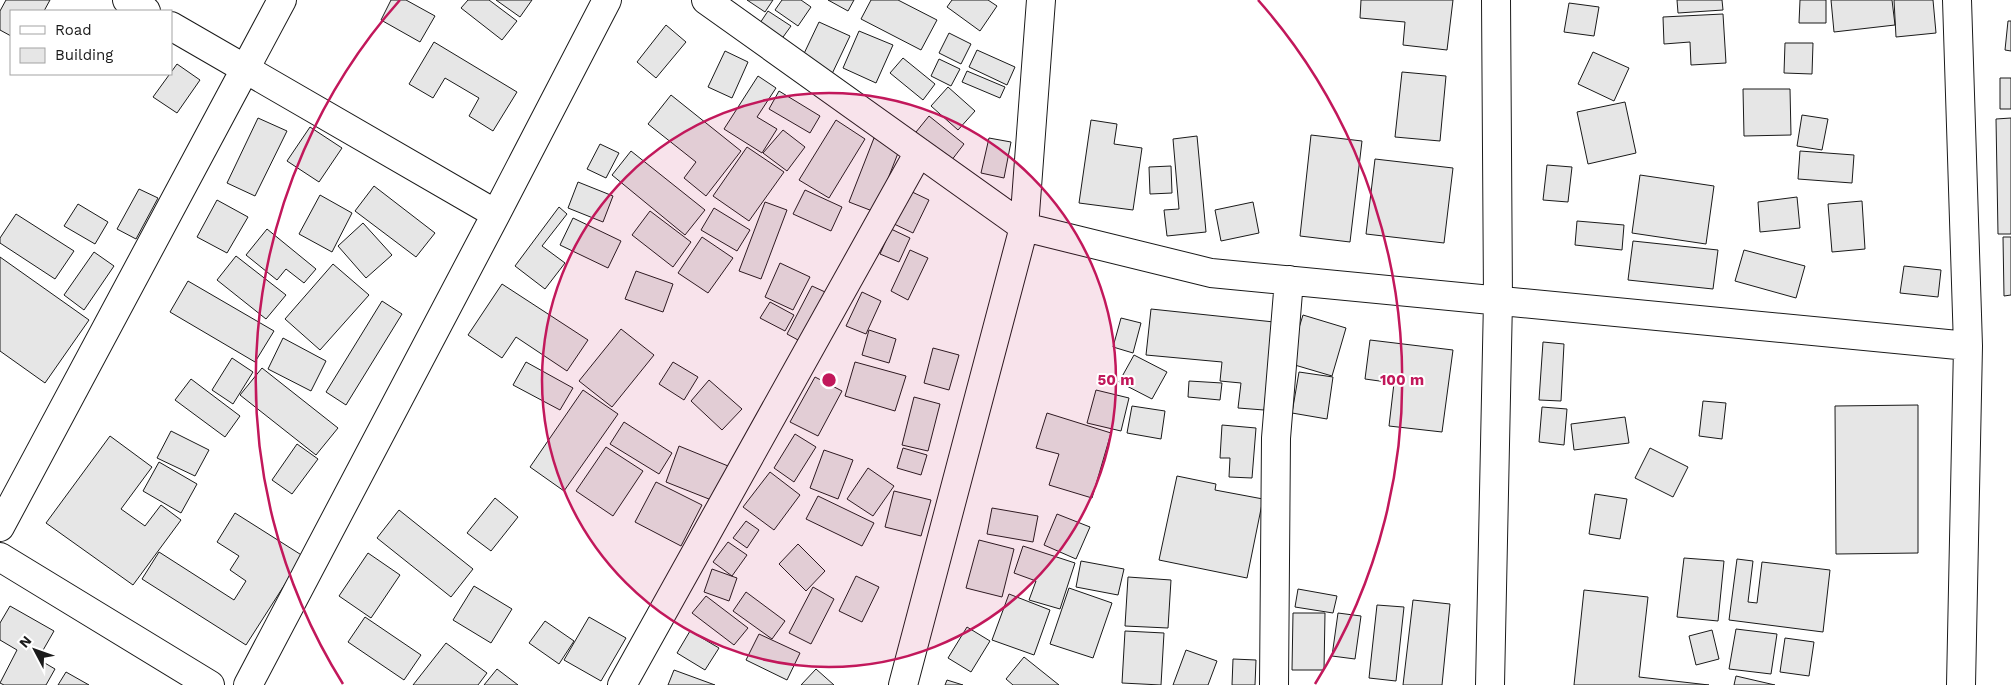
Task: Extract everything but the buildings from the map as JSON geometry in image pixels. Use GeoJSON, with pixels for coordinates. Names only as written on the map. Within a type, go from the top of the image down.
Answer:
{"type":"FeatureCollection","features":[{"type":"Feature","properties":{"kind":"street"},"geometry":{"type":"LineString","coordinates":[[127,0],[144,10]]}},
{"type":"Feature","properties":{"kind":"street"},"geometry":{"type":"LineString","coordinates":[[0,527],[282,0]]}},
{"type":"Feature","properties":{"kind":"street"},"geometry":{"type":"LineString","coordinates":[[248,685],[607,0]]}},
{"type":"Feature","properties":{"kind":"street"},"geometry":{"type":"LineString","coordinates":[[706,0],[1024,227],[1211,273],[1968,346]]}},
{"type":"Feature","properties":{"kind":"street"},"geometry":{"type":"LineString","coordinates":[[903,685],[1024,227],[1041,0]]}},
{"type":"Feature","properties":{"kind":"street"},"geometry":{"type":"LineString","coordinates":[[1490,685],[1498,300],[1496,0]]}},
{"type":"Feature","properties":{"kind":"street"},"geometry":{"type":"LineString","coordinates":[[1957,0],[1968,346],[1961,685]]}},
{"type":"Feature","properties":{"kind":"street"},"geometry":{"type":"LineString","coordinates":[[172,27],[496,214]]}},
{"type":"Feature","properties":{"kind":"street"},"geometry":{"type":"LineString","coordinates":[[622,685],[919,152]]}},
{"type":"Feature","properties":{"kind":"street"},"geometry":{"type":"LineString","coordinates":[[1274,685],[1276,438],[1289,280]]}},
{"type":"Feature","properties":{"kind":"street"},"geometry":{"type":"LineString","coordinates":[[0,557],[210,685]]}}]}
